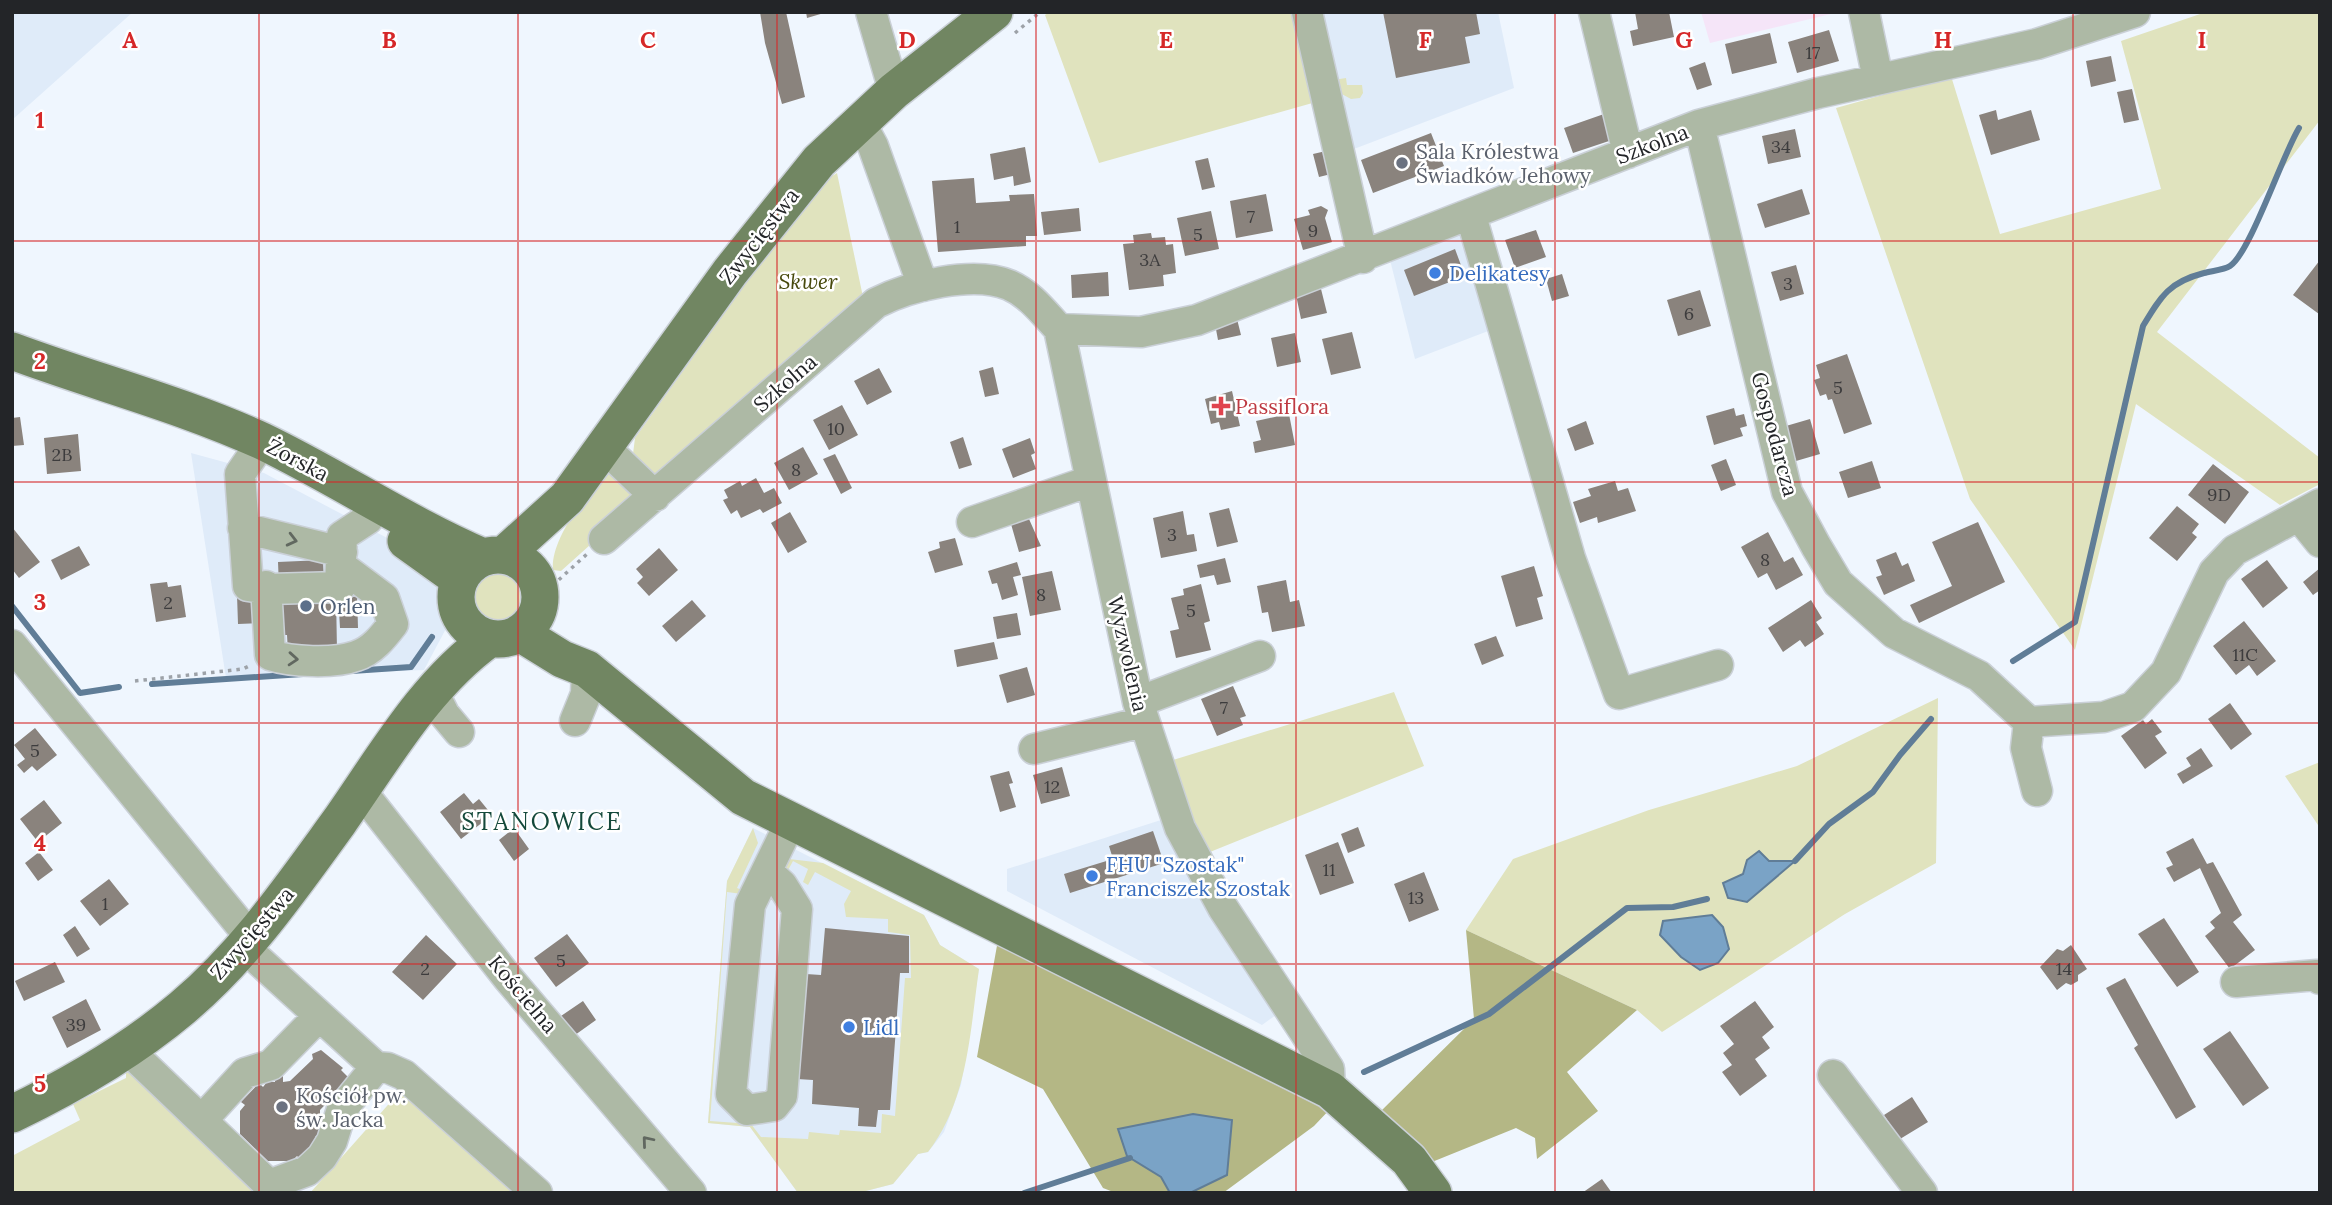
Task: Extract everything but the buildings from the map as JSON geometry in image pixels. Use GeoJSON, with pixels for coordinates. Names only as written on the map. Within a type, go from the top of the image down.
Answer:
{"type":"FeatureCollection","features":[{"type":"Feature","properties":{"kind":"main road","name":"Zwycięstwa"},"geometry":{"type":"LineString","coordinates":[[12,1114],[66,1087],[127,1049],[183,1007],[248,942],[361,791],[432,690],[440,663],[514,613],[567,498],[766,224],[819,161],[860,122],[894,91],[994,12]]}},
{"type":"Feature","properties":{"kind":"main road","name":"Żorska"},"geometry":{"type":"LineString","coordinates":[[12,351],[104,385],[256,450],[428,531],[482,564]]}},
{"type":"Feature","properties":{"kind":"main road","name":"Żorska"},"geometry":{"type":"LineString","coordinates":[[256,450],[425,552],[482,564]]}},
{"type":"Feature","properties":{"kind":"main road","name":"Zwycięstwa"},"geometry":{"type":"LineString","coordinates":[[482,564],[567,498]]}},
{"type":"Feature","properties":{"kind":"main road"},"geometry":{"type":"LineString","coordinates":[[514,613],[522,562],[482,564],[455,594],[456,609],[514,613],[562,659],[587,669],[743,797],[1330,1090],[1409,1160],[1433,1193]]}},
{"type":"Feature","properties":{"kind":"street"},"geometry":{"type":"LineString","coordinates":[[871,12],[894,91]]}},
{"type":"Feature","properties":{"kind":"street"},"geometry":{"type":"LineString","coordinates":[[1307,12],[1363,258]]}},
{"type":"Feature","properties":{"kind":"street"},"geometry":{"type":"LineString","coordinates":[[1594,12],[1628,153]]}},
{"type":"Feature","properties":{"kind":"street"},"geometry":{"type":"LineString","coordinates":[[1864,12],[1878,79]]}},
{"type":"Feature","properties":{"kind":"street","name":"Szkolna"},"geometry":{"type":"LineString","coordinates":[[1059,329],[1141,332],[1197,320],[1363,258],[1699,125],[1878,79],[2037,44],[2126,14]]}},
{"type":"Feature","properties":{"kind":"street"},"geometry":{"type":"LineString","coordinates":[[860,122],[873,146],[923,286],[981,281],[1009,285],[1033,301],[1059,329]]}},
{"type":"Feature","properties":{"kind":"street","name":"Gospodarcza"},"geometry":{"type":"LineString","coordinates":[[1699,125],[1787,492],[1816,546],[1838,583],[1894,633],[1979,676],[2029,722]]}},
{"type":"Feature","properties":{"kind":"street"},"geometry":{"type":"LineString","coordinates":[[1471,216],[1570,558],[1619,694],[1718,665]]}},
{"type":"Feature","properties":{"kind":"street","name":"Szkolna"},"geometry":{"type":"LineString","coordinates":[[604,539],[876,303],[897,292],[923,286]]}},
{"type":"Feature","properties":{"kind":"street","name":"Wyzwolenia"},"geometry":{"type":"LineString","coordinates":[[1059,329],[1140,712],[1180,828],[1223,908],[1329,1069],[1330,1090]]}},
{"type":"Feature","properties":{"kind":"street"},"geometry":{"type":"LineString","coordinates":[[604,447],[655,496]]}},
{"type":"Feature","properties":{"kind":"street"},"geometry":{"type":"LineString","coordinates":[[256,450],[240,474],[248,586],[266,586],[270,589],[341,587],[342,536],[368,519]]}},
{"type":"Feature","properties":{"kind":"street"},"geometry":{"type":"LineString","coordinates":[[972,522],[1090,481]]}},
{"type":"Feature","properties":{"kind":"street"},"geometry":{"type":"LineString","coordinates":[[2037,791],[2026,748],[2029,722],[2104,717],[2133,707],[2166,672],[2214,572],[2235,550],[2309,510],[2320,542]]}},
{"type":"Feature","properties":{"kind":"street"},"geometry":{"type":"LineString","coordinates":[[243,528],[341,559],[384,598],[393,625],[380,642],[356,656],[290,661],[270,655],[266,586]]}},
{"type":"Feature","properties":{"kind":"street"},"geometry":{"type":"LineString","coordinates":[[12,645],[248,942],[319,1016],[376,1067],[388,1068],[404,1075],[537,1193]]}},
{"type":"Feature","properties":{"kind":"street"},"geometry":{"type":"LineString","coordinates":[[1034,749],[1140,712],[1260,656]]}},
{"type":"Feature","properties":{"kind":"street"},"geometry":{"type":"LineString","coordinates":[[575,721],[586,694],[587,669]]}},
{"type":"Feature","properties":{"kind":"street"},"geometry":{"type":"LineString","coordinates":[[432,690],[444,714],[458,732]]}},
{"type":"Feature","properties":{"kind":"street","name":"Kościelna"},"geometry":{"type":"LineString","coordinates":[[361,791],[508,978],[691,1193]]}},
{"type":"Feature","properties":{"kind":"street"},"geometry":{"type":"LineString","coordinates":[[768,872],[782,885],[797,909],[795,953],[782,1096],[774,1106],[747,1110],[731,1094],[736,1021],[750,905],[791,821]]}},
{"type":"Feature","properties":{"kind":"street"},"geometry":{"type":"LineString","coordinates":[[2236,982],[2317,975],[2320,979]]}},
{"type":"Feature","properties":{"kind":"street"},"geometry":{"type":"LineString","coordinates":[[202,1120],[244,1073],[271,1065],[319,1016]]}},
{"type":"Feature","properties":{"kind":"street"},"geometry":{"type":"LineString","coordinates":[[127,1049],[269,1185],[281,1183],[307,1171],[322,1157],[332,1141],[342,1109],[376,1067]]}},
{"type":"Feature","properties":{"kind":"street"},"geometry":{"type":"LineString","coordinates":[[1833,1075],[1922,1193]]}},
{"type":"Feature","properties":{"kind":"path"},"geometry":{"type":"LineString","coordinates":[[514,613],[604,539]]}},
{"type":"Feature","properties":{"kind":"path"},"geometry":{"type":"LineString","coordinates":[[135,681],[243,669],[270,655]]}},
{"type":"Feature","properties":{"kind":"shaded area"},"geometry":{"type":"Polygon","coordinates":[[[12,12],[133,12],[12,120],[12,12]]]}},
{"type":"Feature","properties":{"kind":"shaded area"},"geometry":{"type":"Polygon","coordinates":[[[1295,12],[1498,12],[1514,88],[1346,152],[1363,229],[1380,239],[1349,251],[1295,12]]]}},
{"type":"Feature","properties":{"kind":"shaded area"},"geometry":{"type":"Polygon","coordinates":[[[1701,12],[1839,12],[1710,43],[1701,12]]]}},
{"type":"Feature","properties":{"kind":"shaded area"},"geometry":{"type":"Polygon","coordinates":[[[1467,224],[1496,328],[1415,359],[1389,256],[1467,224]]]}},
{"type":"Feature","properties":{"kind":"shaded area"},"geometry":{"type":"Polygon","coordinates":[[[191,453],[264,473],[408,549],[445,586],[449,623],[424,670],[226,678],[191,453]]]}},
{"type":"Feature","properties":{"kind":"shaded area"},"geometry":{"type":"Polygon","coordinates":[[[1161,820],[1276,1015],[1262,1025],[1007,891],[1007,869],[1161,820]]]}},
{"type":"Feature","properties":{"kind":"shaded area"},"geometry":{"type":"Polygon","coordinates":[[[753,828],[924,915],[940,945],[979,969],[961,1085],[944,1132],[928,1152],[918,1154],[893,1184],[858,1193],[798,1193],[750,1127],[708,1123],[727,881],[753,828]]]}},
{"type":"Feature","properties":{"kind":"green space"},"geometry":{"type":"Polygon","coordinates":[[[1049,12],[1295,12],[1316,102],[1099,163],[1045,15],[1049,12]]]}},
{"type":"Feature","properties":{"kind":"green space"},"geometry":{"type":"Polygon","coordinates":[[[2206,12],[2320,12],[2320,120],[2157,332],[2320,458],[2320,484],[2280,505],[2136,404],[2075,650],[1970,499],[1836,108],[1951,76],[2000,234],[2161,189],[2121,41],[2206,12]]]}},
{"type":"Feature","properties":{"kind":"green space"},"geometry":{"type":"Polygon","coordinates":[[[1346,78],[1347,85],[1362,85],[1363,93],[1360,98],[1351,99],[1338,92],[1333,80],[1346,78]]]}},
{"type":"Feature","properties":{"kind":"green space","name":"Skwer"},"geometry":{"type":"Polygon","coordinates":[[[837,173],[863,297],[655,478],[633,454],[635,438],[815,187],[837,173]]]}},
{"type":"Feature","properties":{"kind":"green space"},"geometry":{"type":"Polygon","coordinates":[[[605,471],[639,495],[619,519],[561,571],[553,570],[557,545],[563,532],[579,505],[605,471]]]}},
{"type":"Feature","properties":{"kind":"green space"},"geometry":{"type":"Polygon","coordinates":[[[493,568],[505,568],[520,576],[528,591],[528,603],[520,618],[505,626],[493,626],[478,618],[470,603],[470,591],[478,576],[493,568]]]}},
{"type":"Feature","properties":{"kind":"green space"},"geometry":{"type":"Polygon","coordinates":[[[1394,692],[1424,766],[1205,854],[1173,760],[1394,692]]]}},
{"type":"Feature","properties":{"kind":"green space"},"geometry":{"type":"Polygon","coordinates":[[[1938,698],[1936,863],[1845,914],[1662,1032],[1637,1010],[1466,930],[1513,859],[1649,810],[1797,766],[1938,698]]]}},
{"type":"Feature","properties":{"kind":"green space"},"geometry":{"type":"Polygon","coordinates":[[[2320,762],[2320,828],[2285,776],[2320,762]]]}},
{"type":"Feature","properties":{"kind":"green space"},"geometry":{"type":"Polygon","coordinates":[[[753,828],[758,843],[737,888],[742,890],[742,894],[727,892],[710,1121],[751,1124],[761,1137],[808,1139],[809,1132],[839,1135],[840,1130],[881,1133],[882,1114],[895,1116],[905,978],[911,978],[910,935],[888,932],[888,919],[846,917],[844,904],[851,891],[815,872],[808,885],[803,882],[808,869],[793,861],[786,874],[780,871],[789,859],[823,863],[924,915],[940,945],[979,969],[965,1065],[952,1111],[928,1152],[918,1154],[893,1184],[858,1193],[798,1193],[750,1127],[708,1123],[727,881],[753,828]]]}},
{"type":"Feature","properties":{"kind":"green space"},"geometry":{"type":"Polygon","coordinates":[[[1466,930],[1637,1010],[1567,1072],[1598,1111],[1537,1159],[1535,1138],[1516,1128],[1432,1162],[1380,1112],[1474,1019],[1466,930]]]}},
{"type":"Feature","properties":{"kind":"green space"},"geometry":{"type":"Polygon","coordinates":[[[998,940],[1333,1106],[1314,1126],[1223,1193],[1116,1193],[1103,1188],[1043,1089],[977,1057],[998,940]]]}},
{"type":"Feature","properties":{"kind":"green space"},"geometry":{"type":"Polygon","coordinates":[[[126,1062],[265,1193],[12,1193],[12,1156],[80,1120],[73,1104],[126,1078],[126,1062]]]}},
{"type":"Feature","properties":{"kind":"green space"},"geometry":{"type":"Polygon","coordinates":[[[402,1089],[520,1193],[310,1193],[402,1089]]]}},
{"type":"Feature","properties":{"kind":"water"},"geometry":{"type":"Polygon","coordinates":[[[1759,851],[1769,861],[1795,861],[1747,902],[1728,898],[1723,883],[1743,874],[1747,860],[1759,851]]]}},
{"type":"Feature","properties":{"kind":"water"},"geometry":{"type":"Polygon","coordinates":[[[1712,915],[1723,927],[1729,949],[1718,963],[1700,970],[1681,957],[1660,935],[1663,921],[1712,915]]]}},
{"type":"Feature","properties":{"kind":"water"},"geometry":{"type":"Polygon","coordinates":[[[1193,1114],[1232,1120],[1227,1175],[1190,1193],[1170,1193],[1161,1177],[1127,1156],[1118,1129],[1193,1114]]]}},
{"type":"Feature","properties":{"kind":"waterway"},"geometry":{"type":"LineString","coordinates":[[2013,661],[2075,622],[2143,326],[2161,298],[2174,286],[2192,277],[2230,266],[2238,257],[2256,224],[2299,128]]}},
{"type":"Feature","properties":{"kind":"waterway"},"geometry":{"type":"LineString","coordinates":[[12,606],[80,693],[119,687]]}},
{"type":"Feature","properties":{"kind":"waterway"},"geometry":{"type":"LineString","coordinates":[[352,671],[411,667],[432,637]]}},
{"type":"Feature","properties":{"kind":"waterway"},"geometry":{"type":"LineString","coordinates":[[152,684],[303,674]]}},
{"type":"Feature","properties":{"kind":"waterway"},"geometry":{"type":"LineString","coordinates":[[1795,861],[1829,824],[1873,792],[1931,719]]}},
{"type":"Feature","properties":{"kind":"waterway"},"geometry":{"type":"LineString","coordinates":[[1364,1072],[1489,1014],[1627,908],[1673,907],[1707,899]]}},
{"type":"Feature","properties":{"kind":"waterway"},"geometry":{"type":"LineString","coordinates":[[1024,1193],[1130,1158]]}},
{"type":"Feature","properties":{"kind":"place","name":"Sala Królestwa Świadków Jehowy"},"geometry":{"type":"Point","coordinates":[1402,163]}},
{"type":"Feature","properties":{"kind":"place","name":"Delikatesy"},"geometry":{"type":"Point","coordinates":[1435,273]}},
{"type":"Feature","properties":{"kind":"place","name":"Passiflora"},"geometry":{"type":"Point","coordinates":[1221,406]}},
{"type":"Feature","properties":{"kind":"place","name":"Orlen"},"geometry":{"type":"Point","coordinates":[306,606]}},
{"type":"Feature","properties":{"kind":"place","name":"FHU \"Szostak\" Franciszek Szostak"},"geometry":{"type":"Point","coordinates":[1092,876]}},
{"type":"Feature","properties":{"kind":"place","name":"Lidl"},"geometry":{"type":"Point","coordinates":[849,1027]}},
{"type":"Feature","properties":{"kind":"place","name":"Kościół pw. św. Jacka"},"geometry":{"type":"Point","coordinates":[282,1107]}},
{"type":"Feature","properties":{"kind":"district","name":"STANOWICE"},"geometry":{"type":"Point","coordinates":[542,821]}}]}
